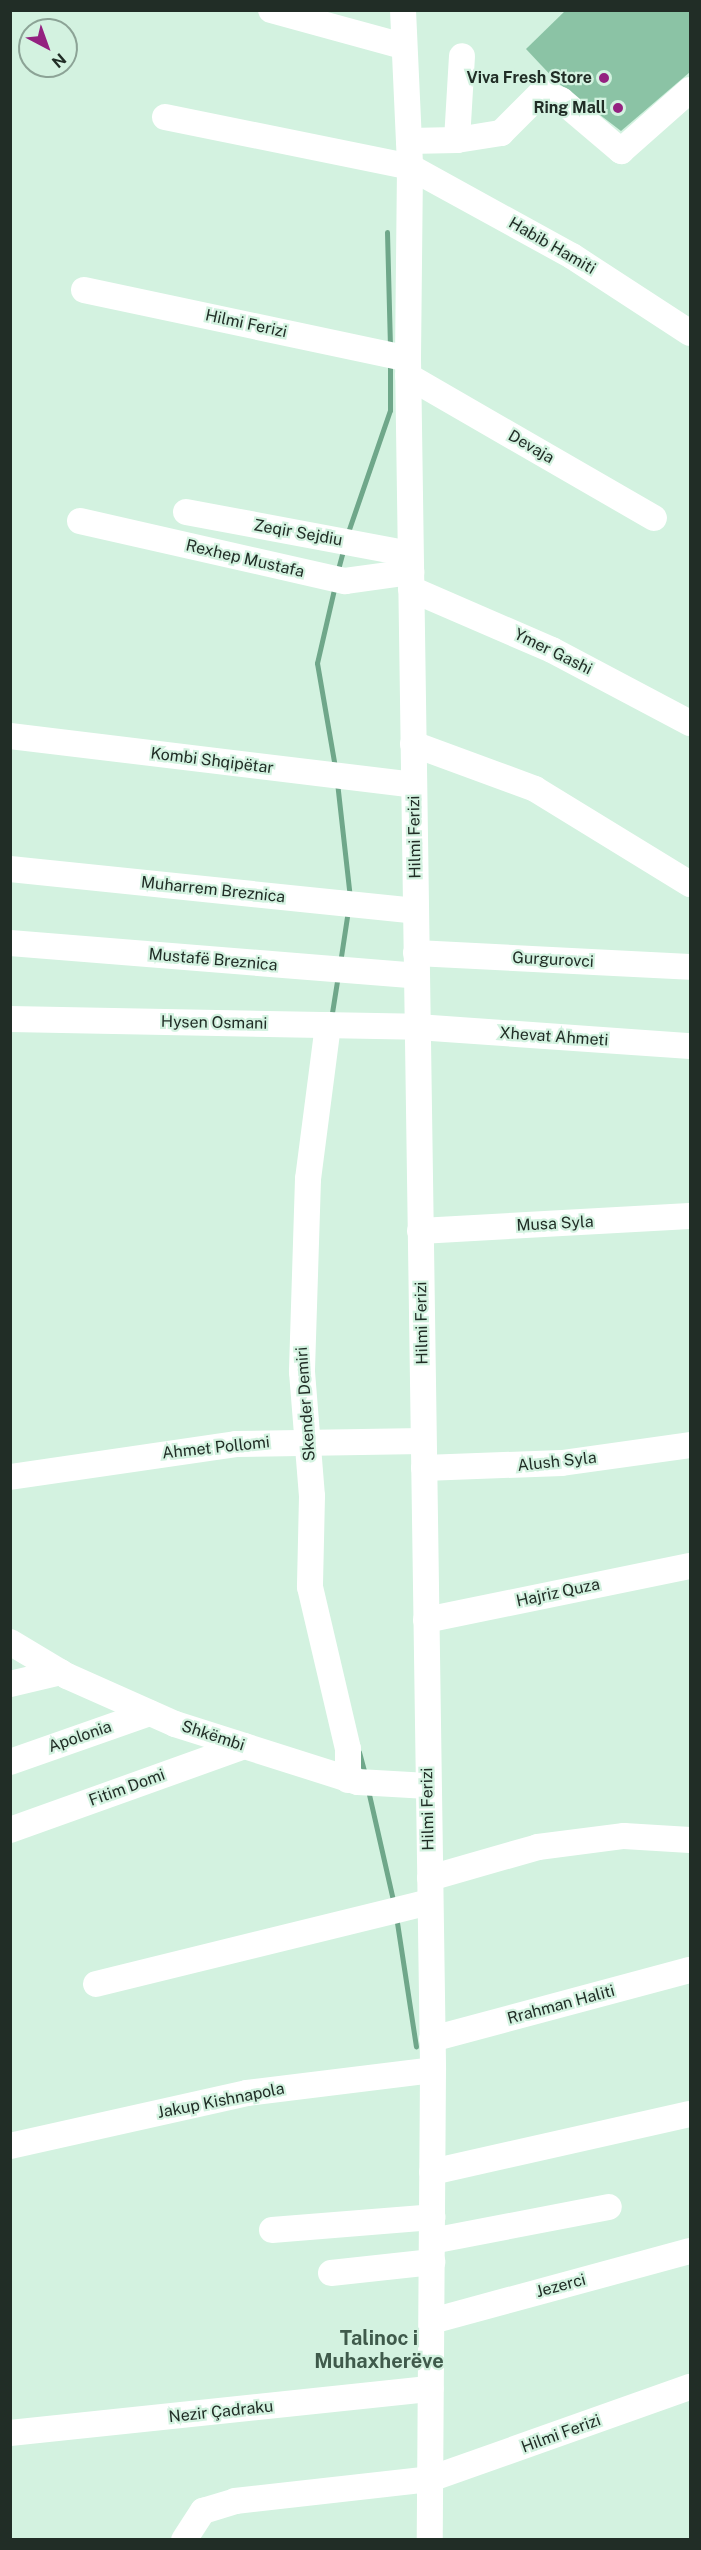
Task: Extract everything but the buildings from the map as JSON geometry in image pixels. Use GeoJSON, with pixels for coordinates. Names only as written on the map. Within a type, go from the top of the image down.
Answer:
{"type":"FeatureCollection","features":[{"type":"Feature","properties":{"kind":"street"},"geometry":{"type":"LineString","coordinates":[[271,10],[403,46]]}},
{"type":"Feature","properties":{"kind":"street","name":"Hilmi Ferizi"},"geometry":{"type":"LineString","coordinates":[[403,10],[410,167],[399,362],[411,572],[433,2070],[430,2540]]}},
{"type":"Feature","properties":{"kind":"street"},"geometry":{"type":"LineString","coordinates":[[457,140],[462,56]]}},
{"type":"Feature","properties":{"kind":"street"},"geometry":{"type":"LineString","coordinates":[[409,141],[457,140],[501,133],[542,92],[561,100],[621,151],[690,90]]}},
{"type":"Feature","properties":{"kind":"street"},"geometry":{"type":"LineString","coordinates":[[165,117],[410,167]]}},
{"type":"Feature","properties":{"kind":"street","name":"Habib Hamiti"},"geometry":{"type":"LineString","coordinates":[[410,167],[572,256],[690,333]]}},
{"type":"Feature","properties":{"kind":"street","name":"Hilmi Ferizi"},"geometry":{"type":"LineString","coordinates":[[84,290],[399,362]]}},
{"type":"Feature","properties":{"kind":"street","name":"Devaja"},"geometry":{"type":"LineString","coordinates":[[399,362],[654,518]]}},
{"type":"Feature","properties":{"kind":"street","name":"Zeqir Sejdiu"},"geometry":{"type":"LineString","coordinates":[[186,512],[345,542],[411,572]]}},
{"type":"Feature","properties":{"kind":"street","name":"Rexhep Mustafa"},"geometry":{"type":"LineString","coordinates":[[80,521],[335,579],[411,572]]}},
{"type":"Feature","properties":{"kind":"street","name":"Ymer Gashi"},"geometry":{"type":"LineString","coordinates":[[411,572],[690,723]]}},
{"type":"Feature","properties":{"kind":"street","name":"Kombi Shqipëtar"},"geometry":{"type":"LineString","coordinates":[[10,736],[414,785]]}},
{"type":"Feature","properties":{"kind":"street"},"geometry":{"type":"LineString","coordinates":[[413,744],[535,789],[690,884]]}},
{"type":"Feature","properties":{"kind":"street","name":"Muharrem Breznica"},"geometry":{"type":"LineString","coordinates":[[10,869],[416,911]]}},
{"type":"Feature","properties":{"kind":"street","name":"Mustafë Breznica"},"geometry":{"type":"LineString","coordinates":[[10,943],[339,970],[416,964]]}},
{"type":"Feature","properties":{"kind":"street","name":"Gurgurovci"},"geometry":{"type":"LineString","coordinates":[[416,964],[690,967]]}},
{"type":"Feature","properties":{"kind":"street","name":"Hysen Osmani"},"geometry":{"type":"LineString","coordinates":[[10,1019],[417,1027]]}},
{"type":"Feature","properties":{"kind":"street","name":"Skender Demiri"},"geometry":{"type":"LineString","coordinates":[[334,1025],[302,1271],[315,1441],[310,1587],[348,1749],[362,1783]]}},
{"type":"Feature","properties":{"kind":"street","name":"Xhevat Ahmeti"},"geometry":{"type":"LineString","coordinates":[[417,1027],[690,1046]]}},
{"type":"Feature","properties":{"kind":"street","name":"Musa Syla"},"geometry":{"type":"LineString","coordinates":[[420,1231],[690,1216]]}},
{"type":"Feature","properties":{"kind":"street","name":"Ahmet Pollomi"},"geometry":{"type":"LineString","coordinates":[[10,1477],[236,1444],[423,1441]]}},
{"type":"Feature","properties":{"kind":"street","name":"Alush Syla"},"geometry":{"type":"LineString","coordinates":[[424,1468],[562,1462],[690,1446]]}},
{"type":"Feature","properties":{"kind":"street","name":"Hajriz Quza"},"geometry":{"type":"LineString","coordinates":[[426,1620],[690,1566]]}},
{"type":"Feature","properties":{"kind":"street","name":"Shkëmbi"},"geometry":{"type":"LineString","coordinates":[[10,1642],[61,1672],[150,1713],[244,1746],[362,1783],[428,1786]]}},
{"type":"Feature","properties":{"kind":"street"},"geometry":{"type":"LineString","coordinates":[[10,1684],[61,1672]]}},
{"type":"Feature","properties":{"kind":"street","name":"Apolonia"},"geometry":{"type":"LineString","coordinates":[[10,1762],[150,1713]]}},
{"type":"Feature","properties":{"kind":"street","name":"Fitim Domi"},"geometry":{"type":"LineString","coordinates":[[10,1830],[244,1746]]}},
{"type":"Feature","properties":{"kind":"street"},"geometry":{"type":"LineString","coordinates":[[96,1984],[430,1890],[538,1847],[624,1836],[690,1840]]}},
{"type":"Feature","properties":{"kind":"street","name":"Rrahman Haliti"},"geometry":{"type":"LineString","coordinates":[[432,2039],[690,1970]]}},
{"type":"Feature","properties":{"kind":"street","name":"Jakup Kishnapola"},"geometry":{"type":"LineString","coordinates":[[10,2146],[247,2093],[433,2070]]}},
{"type":"Feature","properties":{"kind":"street"},"geometry":{"type":"LineString","coordinates":[[432,2172],[690,2114]]}},
{"type":"Feature","properties":{"kind":"street"},"geometry":{"type":"LineString","coordinates":[[331,2273],[432,2240],[609,2207]]}},
{"type":"Feature","properties":{"kind":"street"},"geometry":{"type":"LineString","coordinates":[[272,2230],[432,2240]]}},
{"type":"Feature","properties":{"kind":"street","name":"Jezerci"},"geometry":{"type":"LineString","coordinates":[[432,2321],[690,2251]]}},
{"type":"Feature","properties":{"kind":"street","name":"Hilmi Ferizi"},"geometry":{"type":"LineString","coordinates":[[184,2540],[203,2511],[235,2501],[430,2479],[690,2387]]}},
{"type":"Feature","properties":{"kind":"street","name":"Nezir Çadraku"},"geometry":{"type":"LineString","coordinates":[[10,2433],[431,2389]]}},
{"type":"Feature","properties":{"kind":"waterway"},"geometry":{"type":"LineString","coordinates":[[387,232],[390,347]]}},
{"type":"Feature","properties":{"kind":"waterway"},"geometry":{"type":"LineString","coordinates":[[347,535],[390,410],[390,363]]}},
{"type":"Feature","properties":{"kind":"waterway"},"geometry":{"type":"LineString","coordinates":[[337,573],[343,550]]}},
{"type":"Feature","properties":{"kind":"waterway"},"geometry":{"type":"LineString","coordinates":[[335,585],[317,663],[335,767]]}},
{"type":"Feature","properties":{"kind":"waterway"},"geometry":{"type":"LineString","coordinates":[[337,782],[350,898]]}},
{"type":"Feature","properties":{"kind":"waterway"},"geometry":{"type":"LineString","coordinates":[[340,963],[348,910]]}},
{"type":"Feature","properties":{"kind":"waterway"},"geometry":{"type":"LineString","coordinates":[[331,1019],[338,975]]}},
{"type":"Feature","properties":{"kind":"waterway"},"geometry":{"type":"LineString","coordinates":[[359,1752],[365,1775]]}},
{"type":"Feature","properties":{"kind":"waterway"},"geometry":{"type":"LineString","coordinates":[[368,1790],[394,1904]]}},
{"type":"Feature","properties":{"kind":"waterway"},"geometry":{"type":"LineString","coordinates":[[396,1916],[416,2046]]}},
{"type":"Feature","properties":{"kind":"place","name":"Viva Fresh Store"},"geometry":{"type":"Point","coordinates":[604,78]}},
{"type":"Feature","properties":{"kind":"place","name":"Ring Mall"},"geometry":{"type":"Point","coordinates":[618,108]}},
{"type":"Feature","properties":{"kind":"district","name":"Talinoc i Muhaxherëve"},"geometry":{"type":"Point","coordinates":[379,2350]}}]}
